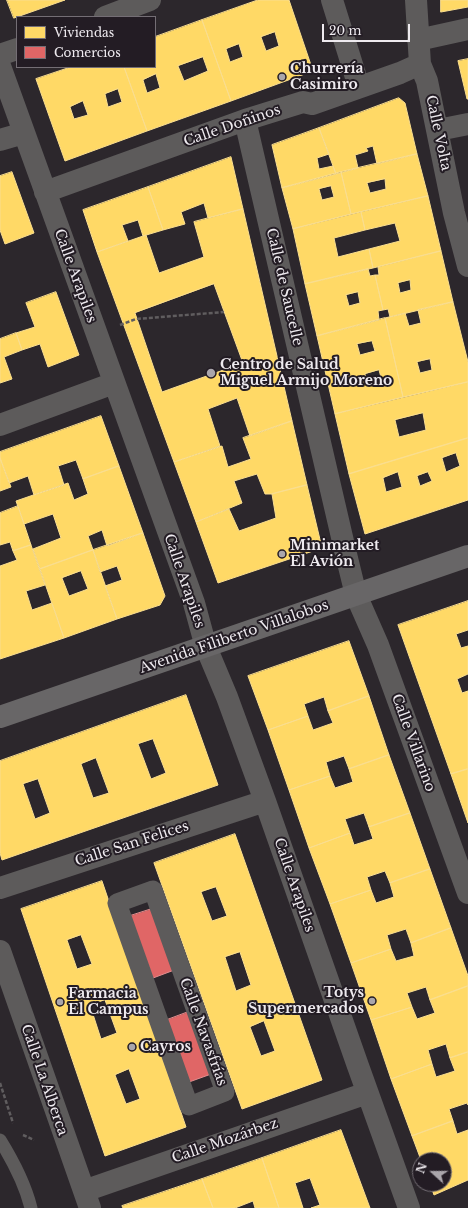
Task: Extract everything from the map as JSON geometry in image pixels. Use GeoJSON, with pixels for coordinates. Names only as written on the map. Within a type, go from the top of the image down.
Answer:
{"type":"FeatureCollection","features":[{"type":"Feature","properties":{"kind":"main road","name":"Avenida Filiberto Villalobos"},"geometry":{"type":"LineString","coordinates":[[0,717],[468,556]]}},
{"type":"Feature","properties":{"kind":"street"},"geometry":{"type":"LineString","coordinates":[[114,10],[150,0]]}},
{"type":"Feature","properties":{"kind":"street"},"geometry":{"type":"LineString","coordinates":[[332,0],[359,87]]}},
{"type":"Feature","properties":{"kind":"street","name":"Calle Volta"},"geometry":{"type":"LineString","coordinates":[[416,0],[420,64],[427,81],[438,130],[461,212],[468,266]]}},
{"type":"Feature","properties":{"kind":"street"},"geometry":{"type":"LineString","coordinates":[[418,40],[468,29]]}},
{"type":"Feature","properties":{"kind":"street"},"geometry":{"type":"LineString","coordinates":[[0,54],[16,49]]}},
{"type":"Feature","properties":{"kind":"street","name":"Calle Doñinos"},"geometry":{"type":"LineString","coordinates":[[45,192],[246,120],[303,102],[312,104],[400,73],[420,64]]}},
{"type":"Feature","properties":{"kind":"street","name":"Calle Arapiles"},"geometry":{"type":"LineString","coordinates":[[0,66],[194,603],[206,647],[227,697],[409,1208]]}},
{"type":"Feature","properties":{"kind":"street","name":"Calle de Saucelle"},"geometry":{"type":"LineString","coordinates":[[246,120],[356,594]]}},
{"type":"Feature","properties":{"kind":"street"},"geometry":{"type":"LineString","coordinates":[[438,130],[468,124]]}},
{"type":"Feature","properties":{"kind":"street"},"geometry":{"type":"LineString","coordinates":[[0,140],[24,132]]}},
{"type":"Feature","properties":{"kind":"street"},"geometry":{"type":"LineString","coordinates":[[0,426],[114,383]]}},
{"type":"Feature","properties":{"kind":"street","name":"Calle Villarino"},"geometry":{"type":"LineString","coordinates":[[356,594],[378,645],[468,893]]}},
{"type":"Feature","properties":{"kind":"street","name":"Calle San Felices"},"geometry":{"type":"LineString","coordinates":[[0,888],[264,801]]}},
{"type":"Feature","properties":{"kind":"street","name":"Calle Navasfrías"},"geometry":{"type":"LineString","coordinates":[[153,890],[225,1092],[188,1106],[117,903],[135,896],[153,890]]}},
{"type":"Feature","properties":{"kind":"street","name":"Calle La Alberca"},"geometry":{"type":"LineString","coordinates":[[0,951],[71,1158],[87,1199]]}},
{"type":"Feature","properties":{"kind":"street","name":"Calle Mozárbez"},"geometry":{"type":"LineString","coordinates":[[87,1199],[368,1093]]}},
{"type":"Feature","properties":{"kind":"lane"},"geometry":{"type":"LineString","coordinates":[[0,1140],[18,1171],[31,1208]]}},
{"type":"Feature","properties":{"kind":"lane"},"geometry":{"type":"LineString","coordinates":[[0,1156],[6,1159],[18,1171]]}},
{"type":"Feature","properties":{"kind":"path"},"geometry":{"type":"LineString","coordinates":[[124,324],[136,319],[224,312]]}},
{"type":"Feature","properties":{"kind":"path"},"geometry":{"type":"LineString","coordinates":[[19,1134],[34,1140]]}},
{"type":"Feature","properties":{"kind":"building: Viviendas"},"geometry":{"type":"Polygon","coordinates":[[[7,0],[65,0],[16,16],[14,18],[7,0]]]}},
{"type":"Feature","properties":{"kind":"building: Viviendas"},"geometry":{"type":"Polygon","coordinates":[[[258,0],[289,0],[313,71],[231,101],[202,20],[258,0]],[[275,32],[261,37],[266,51],[279,46],[275,32]],[[239,44],[226,49],[230,62],[243,57],[239,44]]]}},
{"type":"Feature","properties":{"kind":"building: Viviendas"},"geometry":{"type":"Polygon","coordinates":[[[441,0],[468,0],[468,7],[441,12],[441,0]]]}},
{"type":"Feature","properties":{"kind":"building: Viviendas"},"geometry":{"type":"Polygon","coordinates":[[[202,20],[231,101],[147,131],[124,68],[156,68],[156,37],[202,20]],[[203,57],[178,66],[184,81],[208,71],[203,57]],[[156,74],[143,80],[147,93],[160,88],[156,74]]]}},
{"type":"Feature","properties":{"kind":"building: Viviendas"},"geometry":{"type":"Polygon","coordinates":[[[468,59],[468,99],[467,99],[458,61],[468,59]]]}},
{"type":"Feature","properties":{"kind":"building: Viviendas"},"geometry":{"type":"Polygon","coordinates":[[[68,68],[124,68],[147,131],[65,161],[36,79],[68,68]],[[118,89],[105,94],[108,107],[122,102],[118,89]],[[83,101],[70,107],[74,119],[88,115],[83,101]]]}},
{"type":"Feature","properties":{"kind":"building: Viviendas"},"geometry":{"type":"Polygon","coordinates":[[[399,98],[405,103],[417,154],[377,164],[373,146],[366,148],[368,151],[355,155],[358,168],[336,174],[319,128],[399,98]]]}},
{"type":"Feature","properties":{"kind":"building: Viviendas"},"geometry":{"type":"Polygon","coordinates":[[[319,128],[329,154],[317,158],[319,169],[333,166],[336,174],[282,188],[272,145],[319,128]]]}},
{"type":"Feature","properties":{"kind":"building: Viviendas"},"geometry":{"type":"Polygon","coordinates":[[[417,154],[428,196],[351,214],[341,172],[417,154]],[[385,179],[367,183],[370,193],[386,189],[385,179]]]}},
{"type":"Feature","properties":{"kind":"building: Viviendas"},"geometry":{"type":"Polygon","coordinates":[[[231,157],[243,209],[208,218],[204,203],[181,212],[185,224],[163,230],[148,187],[231,157]]]}},
{"type":"Feature","properties":{"kind":"building: Viviendas"},"geometry":{"type":"Polygon","coordinates":[[[12,172],[34,233],[5,244],[0,230],[0,176],[12,172]]]}},
{"type":"Feature","properties":{"kind":"building: Viviendas"},"geometry":{"type":"Polygon","coordinates":[[[341,172],[351,214],[293,229],[282,188],[341,172]],[[331,186],[319,189],[322,200],[334,197],[331,186]]]}},
{"type":"Feature","properties":{"kind":"building: Viviendas"},"geometry":{"type":"Polygon","coordinates":[[[148,187],[163,230],[143,236],[138,220],[122,225],[128,241],[97,252],[83,210],[148,187]]]}},
{"type":"Feature","properties":{"kind":"building: Viviendas"},"geometry":{"type":"Polygon","coordinates":[[[428,196],[441,251],[373,268],[369,249],[400,241],[395,223],[365,230],[361,212],[428,196]]]}},
{"type":"Feature","properties":{"kind":"building: Viviendas","name":"Centro de Salud Miguel Armijo Moreno"},"geometry":{"type":"Polygon","coordinates":[[[243,209],[292,421],[250,436],[237,398],[208,409],[220,446],[174,462],[97,252],[146,235],[159,273],[204,257],[194,222],[243,209]],[[214,284],[135,313],[162,392],[243,363],[214,284]]]}},
{"type":"Feature","properties":{"kind":"building: Viviendas"},"geometry":{"type":"Polygon","coordinates":[[[361,212],[365,230],[334,238],[338,257],[369,249],[373,268],[305,284],[293,229],[361,212]]]}},
{"type":"Feature","properties":{"kind":"building: Viviendas"},"geometry":{"type":"Polygon","coordinates":[[[441,251],[453,302],[390,317],[388,309],[383,310],[375,275],[379,275],[378,267],[441,251]],[[410,280],[398,283],[400,293],[411,290],[410,280]]]}},
{"type":"Feature","properties":{"kind":"building: Viviendas"},"geometry":{"type":"Polygon","coordinates":[[[368,269],[370,276],[375,275],[383,310],[378,311],[379,320],[317,336],[305,284],[368,269]],[[358,292],[346,295],[349,306],[360,303],[358,292]]]}},
{"type":"Feature","properties":{"kind":"building: Viviendas"},"geometry":{"type":"Polygon","coordinates":[[[56,292],[79,355],[48,367],[40,344],[22,350],[16,333],[35,327],[26,303],[56,292]]]}},
{"type":"Feature","properties":{"kind":"building: Viviendas"},"geometry":{"type":"Polygon","coordinates":[[[453,302],[468,362],[468,382],[403,397],[385,318],[405,313],[409,326],[421,323],[418,310],[453,302]],[[430,359],[417,362],[420,373],[432,370],[430,359]]]}},
{"type":"Feature","properties":{"kind":"building: Viviendas"},"geometry":{"type":"Polygon","coordinates":[[[385,318],[403,397],[335,414],[317,336],[385,318]],[[372,341],[357,344],[360,355],[375,351],[372,341]],[[379,370],[365,374],[367,385],[382,381],[379,370]]]}},
{"type":"Feature","properties":{"kind":"building: Viviendas"},"geometry":{"type":"Polygon","coordinates":[[[16,333],[22,350],[4,357],[12,379],[0,383],[0,339],[16,333]]]}},
{"type":"Feature","properties":{"kind":"building: Viviendas"},"geometry":{"type":"Polygon","coordinates":[[[468,382],[468,438],[349,474],[335,414],[468,382]],[[423,413],[395,420],[399,437],[426,430],[423,413]]]}},
{"type":"Feature","properties":{"kind":"building: Viviendas"},"geometry":{"type":"Polygon","coordinates":[[[101,416],[119,466],[83,479],[76,460],[58,466],[64,485],[34,495],[28,476],[9,483],[0,458],[0,452],[101,416]]]}},
{"type":"Feature","properties":{"kind":"building: Viviendas"},"geometry":{"type":"Polygon","coordinates":[[[292,421],[307,485],[272,494],[265,494],[257,474],[234,481],[242,503],[196,522],[174,462],[222,446],[228,467],[251,459],[243,438],[292,421]]]}},
{"type":"Feature","properties":{"kind":"building: Viviendas"},"geometry":{"type":"Polygon","coordinates":[[[468,438],[468,500],[365,534],[349,474],[468,438]],[[456,453],[442,458],[446,472],[460,466],[456,453]],[[398,472],[383,478],[386,492],[402,487],[398,472]],[[428,472],[417,476],[420,486],[432,481],[428,472]]]}},
{"type":"Feature","properties":{"kind":"building: Viviendas"},"geometry":{"type":"Polygon","coordinates":[[[0,458],[11,487],[0,491],[0,458]]]}},
{"type":"Feature","properties":{"kind":"building: Viviendas"},"geometry":{"type":"Polygon","coordinates":[[[119,466],[143,533],[107,546],[102,530],[88,536],[93,550],[40,569],[33,549],[61,538],[53,514],[24,524],[16,501],[68,483],[74,500],[88,494],[83,479],[119,466]]]}},
{"type":"Feature","properties":{"kind":"building: Viviendas"},"geometry":{"type":"Polygon","coordinates":[[[307,485],[322,548],[218,583],[196,522],[229,509],[239,531],[276,518],[272,494],[307,485]]]}},
{"type":"Feature","properties":{"kind":"building: Viviendas"},"geometry":{"type":"Polygon","coordinates":[[[18,506],[31,545],[13,551],[10,542],[0,545],[0,513],[18,506]]]}},
{"type":"Feature","properties":{"kind":"building: Viviendas"},"geometry":{"type":"Polygon","coordinates":[[[143,533],[165,596],[160,605],[117,619],[105,586],[122,580],[117,566],[100,572],[93,550],[143,533]]]}},
{"type":"Feature","properties":{"kind":"building: Viviendas"},"geometry":{"type":"Polygon","coordinates":[[[31,545],[45,585],[26,591],[32,610],[52,603],[64,638],[0,659],[0,566],[17,560],[13,551],[31,545]]]}},
{"type":"Feature","properties":{"kind":"building: Viviendas"},"geometry":{"type":"Polygon","coordinates":[[[93,550],[117,619],[64,638],[40,569],[93,550]],[[81,571],[62,578],[69,596],[88,589],[81,571]]]}},
{"type":"Feature","properties":{"kind":"building: Viviendas"},"geometry":{"type":"Polygon","coordinates":[[[468,601],[468,630],[456,634],[461,648],[468,646],[468,674],[457,679],[462,693],[468,691],[468,769],[451,774],[398,625],[468,601]]]}},
{"type":"Feature","properties":{"kind":"building: Viviendas"},"geometry":{"type":"Polygon","coordinates":[[[349,641],[369,696],[328,711],[324,697],[304,704],[308,716],[268,730],[248,676],[349,641]]]}},
{"type":"Feature","properties":{"kind":"building: Viviendas"},"geometry":{"type":"Polygon","coordinates":[[[186,695],[218,785],[2,860],[0,853],[0,761],[186,695]],[[153,739],[138,744],[151,779],[166,773],[153,739]],[[96,758],[81,764],[93,798],[109,793],[96,758]],[[38,779],[23,784],[35,819],[50,813],[38,779]]]}},
{"type":"Feature","properties":{"kind":"building: Viviendas"},"geometry":{"type":"Polygon","coordinates":[[[369,696],[389,755],[349,769],[344,756],[326,762],[330,776],[289,790],[268,730],[308,716],[313,730],[333,723],[328,711],[369,696]]]}},
{"type":"Feature","properties":{"kind":"building: Viviendas"},"geometry":{"type":"Polygon","coordinates":[[[389,755],[410,813],[369,827],[364,813],[345,819],[350,833],[309,848],[289,790],[330,776],[335,788],[353,782],[349,769],[389,755]]]}},
{"type":"Feature","properties":{"kind":"building: Viviendas"},"geometry":{"type":"Polygon","coordinates":[[[468,769],[468,823],[451,774],[468,769]]]}},
{"type":"Feature","properties":{"kind":"building: Viviendas"},"geometry":{"type":"Polygon","coordinates":[[[410,813],[430,869],[390,883],[385,871],[367,877],[371,890],[330,904],[309,848],[350,833],[354,845],[373,839],[369,827],[410,813]]]}},
{"type":"Feature","properties":{"kind":"building: Viviendas"},"geometry":{"type":"Polygon","coordinates":[[[235,834],[322,1080],[242,1109],[154,863],[235,834]],[[216,887],[201,892],[212,921],[227,916],[216,887]],[[240,952],[225,957],[236,991],[251,985],[240,952]],[[264,1021],[250,1027],[261,1056],[275,1051],[264,1021]]]}},
{"type":"Feature","properties":{"kind":"building: Viviendas"},"geometry":{"type":"Polygon","coordinates":[[[430,869],[451,928],[411,943],[406,929],[387,935],[391,949],[351,963],[330,904],[371,890],[376,903],[394,897],[390,883],[430,869]]]}},
{"type":"Feature","properties":{"kind":"building: Viviendas"},"geometry":{"type":"Polygon","coordinates":[[[102,881],[186,1127],[105,1156],[21,909],[102,881]],[[81,935],[67,940],[77,969],[92,964],[81,935]],[[105,1000],[90,1005],[101,1039],[117,1033],[105,1000]],[[129,1069],[115,1075],[126,1104],[140,1099],[129,1069]]]}},
{"type":"Feature","properties":{"kind":"building: Viviendas"},"geometry":{"type":"Polygon","coordinates":[[[451,928],[468,976],[468,986],[430,1000],[426,987],[407,993],[412,1007],[371,1020],[351,963],[391,949],[396,961],[414,956],[411,943],[451,928]]]}},
{"type":"Feature","properties":{"kind":"building: Viviendas"},"geometry":{"type":"Polygon","coordinates":[[[468,986],[468,1052],[450,1058],[446,1044],[428,1050],[432,1064],[391,1079],[371,1020],[412,1007],[417,1019],[435,1013],[430,1000],[468,986]]]}},
{"type":"Feature","properties":{"kind":"building: Viviendas"},"geometry":{"type":"Polygon","coordinates":[[[468,1052],[468,1105],[467,1103],[449,1109],[453,1121],[412,1136],[391,1079],[432,1064],[436,1077],[455,1071],[450,1058],[468,1052]]]}},
{"type":"Feature","properties":{"kind":"building: Viviendas"},"geometry":{"type":"Polygon","coordinates":[[[453,1121],[457,1134],[468,1130],[468,1180],[452,1187],[452,1152],[418,1152],[412,1136],[453,1121]]]}},
{"type":"Feature","properties":{"kind":"building: Viviendas"},"geometry":{"type":"Polygon","coordinates":[[[341,1130],[370,1208],[311,1208],[320,1205],[310,1178],[295,1183],[303,1208],[279,1208],[262,1158],[341,1130]]]}},
{"type":"Feature","properties":{"kind":"building: Viviendas"},"geometry":{"type":"Polygon","coordinates":[[[262,1158],[279,1208],[255,1208],[253,1201],[235,1208],[213,1208],[202,1179],[262,1158]]]}},
{"type":"Feature","properties":{"kind":"building: Viviendas"},"geometry":{"type":"Polygon","coordinates":[[[202,1179],[213,1208],[123,1208],[122,1206],[202,1179]]]}},
{"type":"Feature","properties":{"kind":"building: Viviendas"},"geometry":{"type":"Polygon","coordinates":[[[433,1192],[441,1192],[434,1195],[433,1192]]]}},
{"type":"Feature","properties":{"kind":"building: Comercios"},"geometry":{"type":"Polygon","coordinates":[[[155,908],[177,969],[153,978],[130,916],[155,908]]]}},
{"type":"Feature","properties":{"kind":"building: Comercios"},"geometry":{"type":"Polygon","coordinates":[[[191,1011],[214,1073],[189,1082],[167,1020],[191,1011]]]}},
{"type":"Feature","properties":{"kind":"place","name":"Churrería Casimiro"},"geometry":{"type":"Point","coordinates":[282,77]}},
{"type":"Feature","properties":{"kind":"place","name":"Centro de Salud Miguel Armijo Moreno"},"geometry":{"type":"Point","coordinates":[211,373]}},
{"type":"Feature","properties":{"kind":"place","name":"Minimarket El Avión"},"geometry":{"type":"Point","coordinates":[282,554]}},
{"type":"Feature","properties":{"kind":"place","name":"Totys Supermercados"},"geometry":{"type":"Point","coordinates":[372,1001]}},
{"type":"Feature","properties":{"kind":"place","name":"Farmacia El Campus"},"geometry":{"type":"Point","coordinates":[60,1002]}},
{"type":"Feature","properties":{"kind":"place","name":"Cayros"},"geometry":{"type":"Point","coordinates":[132,1047]}}]}
